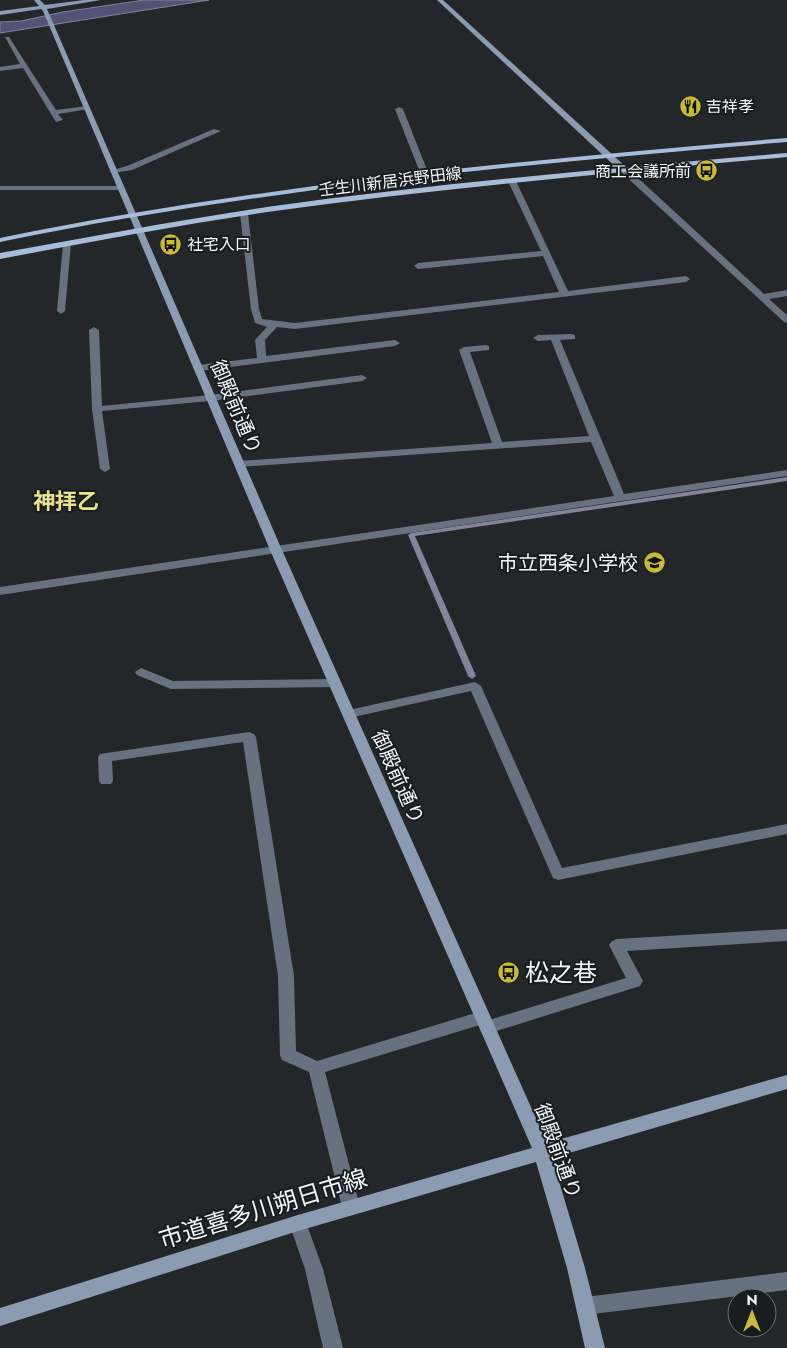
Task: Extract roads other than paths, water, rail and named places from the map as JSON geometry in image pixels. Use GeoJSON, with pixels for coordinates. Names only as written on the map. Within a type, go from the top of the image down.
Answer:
{"type":"FeatureCollection","features":[{"type":"Feature","properties":{"kind":"main road","name":"壬生川新居浜野田線"},"geometry":{"type":"LineString","coordinates":[[0,240],[132,214],[268,194],[608,155],[787,140]]}},
{"type":"Feature","properties":{"kind":"main road","name":"壬生川新居浜野田線"},"geometry":{"type":"LineString","coordinates":[[0,256],[244,214],[512,181],[787,155]]}},
{"type":"Feature","properties":{"kind":"street"},"geometry":{"type":"LineString","coordinates":[[37,0],[45,9]]}},
{"type":"Feature","properties":{"kind":"street"},"geometry":{"type":"LineString","coordinates":[[0,13],[45,9],[98,0]]}},
{"type":"Feature","properties":{"kind":"street"},"geometry":{"type":"LineString","coordinates":[[440,0],[787,320]]}},
{"type":"Feature","properties":{"kind":"street","name":"御殿前通り"},"geometry":{"type":"LineString","coordinates":[[45,9],[276,550],[542,1152],[576,1268],[595,1348]]}},
{"type":"Feature","properties":{"kind":"street"},"geometry":{"type":"LineString","coordinates":[[7,38],[59,120]]}},
{"type":"Feature","properties":{"kind":"street"},"geometry":{"type":"LineString","coordinates":[[0,69],[24,66]]}},
{"type":"Feature","properties":{"kind":"street"},"geometry":{"type":"LineString","coordinates":[[54,112],[87,108]]}},
{"type":"Feature","properties":{"kind":"street"},"geometry":{"type":"LineString","coordinates":[[399,109],[425,175]]}},
{"type":"Feature","properties":{"kind":"street"},"geometry":{"type":"LineString","coordinates":[[113,171],[129,168],[217,131]]}},
{"type":"Feature","properties":{"kind":"street"},"geometry":{"type":"LineString","coordinates":[[512,181],[565,294]]}},
{"type":"Feature","properties":{"kind":"street"},"geometry":{"type":"LineString","coordinates":[[0,188],[121,188]]}},
{"type":"Feature","properties":{"kind":"street"},"geometry":{"type":"LineString","coordinates":[[244,214],[258,321],[274,325],[295,326],[686,279]]}},
{"type":"Feature","properties":{"kind":"street"},"geometry":{"type":"LineString","coordinates":[[61,311],[67,244]]}},
{"type":"Feature","properties":{"kind":"street"},"geometry":{"type":"LineString","coordinates":[[418,266],[546,252]]}},
{"type":"Feature","properties":{"kind":"street"},"geometry":{"type":"LineString","coordinates":[[762,296],[787,294]]}},
{"type":"Feature","properties":{"kind":"street"},"geometry":{"type":"LineString","coordinates":[[262,360],[260,340],[274,325]]}},
{"type":"Feature","properties":{"kind":"street"},"geometry":{"type":"LineString","coordinates":[[94,330],[97,409],[105,469]]}},
{"type":"Feature","properties":{"kind":"street"},"geometry":{"type":"LineString","coordinates":[[538,338],[572,337]]}},
{"type":"Feature","properties":{"kind":"street"},"geometry":{"type":"LineString","coordinates":[[555,338],[620,498]]}},
{"type":"Feature","properties":{"kind":"street"},"geometry":{"type":"LineString","coordinates":[[198,368],[395,343]]}},
{"type":"Feature","properties":{"kind":"street"},"geometry":{"type":"LineString","coordinates":[[486,348],[464,350],[498,446]]}},
{"type":"Feature","properties":{"kind":"street"},"geometry":{"type":"LineString","coordinates":[[97,409],[210,398],[362,378]]}},
{"type":"Feature","properties":{"kind":"street"},"geometry":{"type":"LineString","coordinates":[[239,464],[595,438]]}},
{"type":"Feature","properties":{"kind":"street"},"geometry":{"type":"LineString","coordinates":[[0,591],[787,473]]}},
{"type":"Feature","properties":{"kind":"street"},"geometry":{"type":"LineString","coordinates":[[141,672],[171,685],[335,683]]}},
{"type":"Feature","properties":{"kind":"street"},"geometry":{"type":"LineString","coordinates":[[348,714],[475,686],[558,874],[787,829]]}},
{"type":"Feature","properties":{"kind":"street"},"geometry":{"type":"LineString","coordinates":[[106,781],[105,756],[249,737],[286,976],[288,1055],[316,1068],[635,981],[617,945],[787,934]]}},
{"type":"Feature","properties":{"kind":"street"},"geometry":{"type":"LineString","coordinates":[[316,1068],[351,1207]]}},
{"type":"Feature","properties":{"kind":"street","name":"市道喜多川朔日市線"},"geometry":{"type":"LineString","coordinates":[[0,1318],[351,1207],[787,1082]]}},
{"type":"Feature","properties":{"kind":"street"},"geometry":{"type":"LineString","coordinates":[[298,1223],[314,1269],[333,1348]]}},
{"type":"Feature","properties":{"kind":"street"},"geometry":{"type":"LineString","coordinates":[[585,1306],[787,1280]]}},
{"type":"Feature","properties":{"kind":"water"},"geometry":{"type":"Polygon","coordinates":[[[144,0],[209,0],[0,33],[0,22],[21,21],[63,12],[144,0]]]}},
{"type":"Feature","properties":{"kind":"waterway"},"geometry":{"type":"LineString","coordinates":[[472,676],[411,535],[787,479]]}},
{"type":"Feature","properties":{"kind":"place","name":"吉祥孝"},"geometry":{"type":"Point","coordinates":[690,106]}},
{"type":"Feature","properties":{"kind":"place","name":"商工会議所前"},"geometry":{"type":"Point","coordinates":[707,171]}},
{"type":"Feature","properties":{"kind":"place","name":"社宅入口"},"geometry":{"type":"Point","coordinates":[171,244]}},
{"type":"Feature","properties":{"kind":"place","name":"市立西条小学校"},"geometry":{"type":"Point","coordinates":[654,563]}},
{"type":"Feature","properties":{"kind":"place","name":"松之巷"},"geometry":{"type":"Point","coordinates":[509,973]}},
{"type":"Feature","properties":{"kind":"district","name":"神拝乙"},"geometry":{"type":"Point","coordinates":[66,501]}}]}
